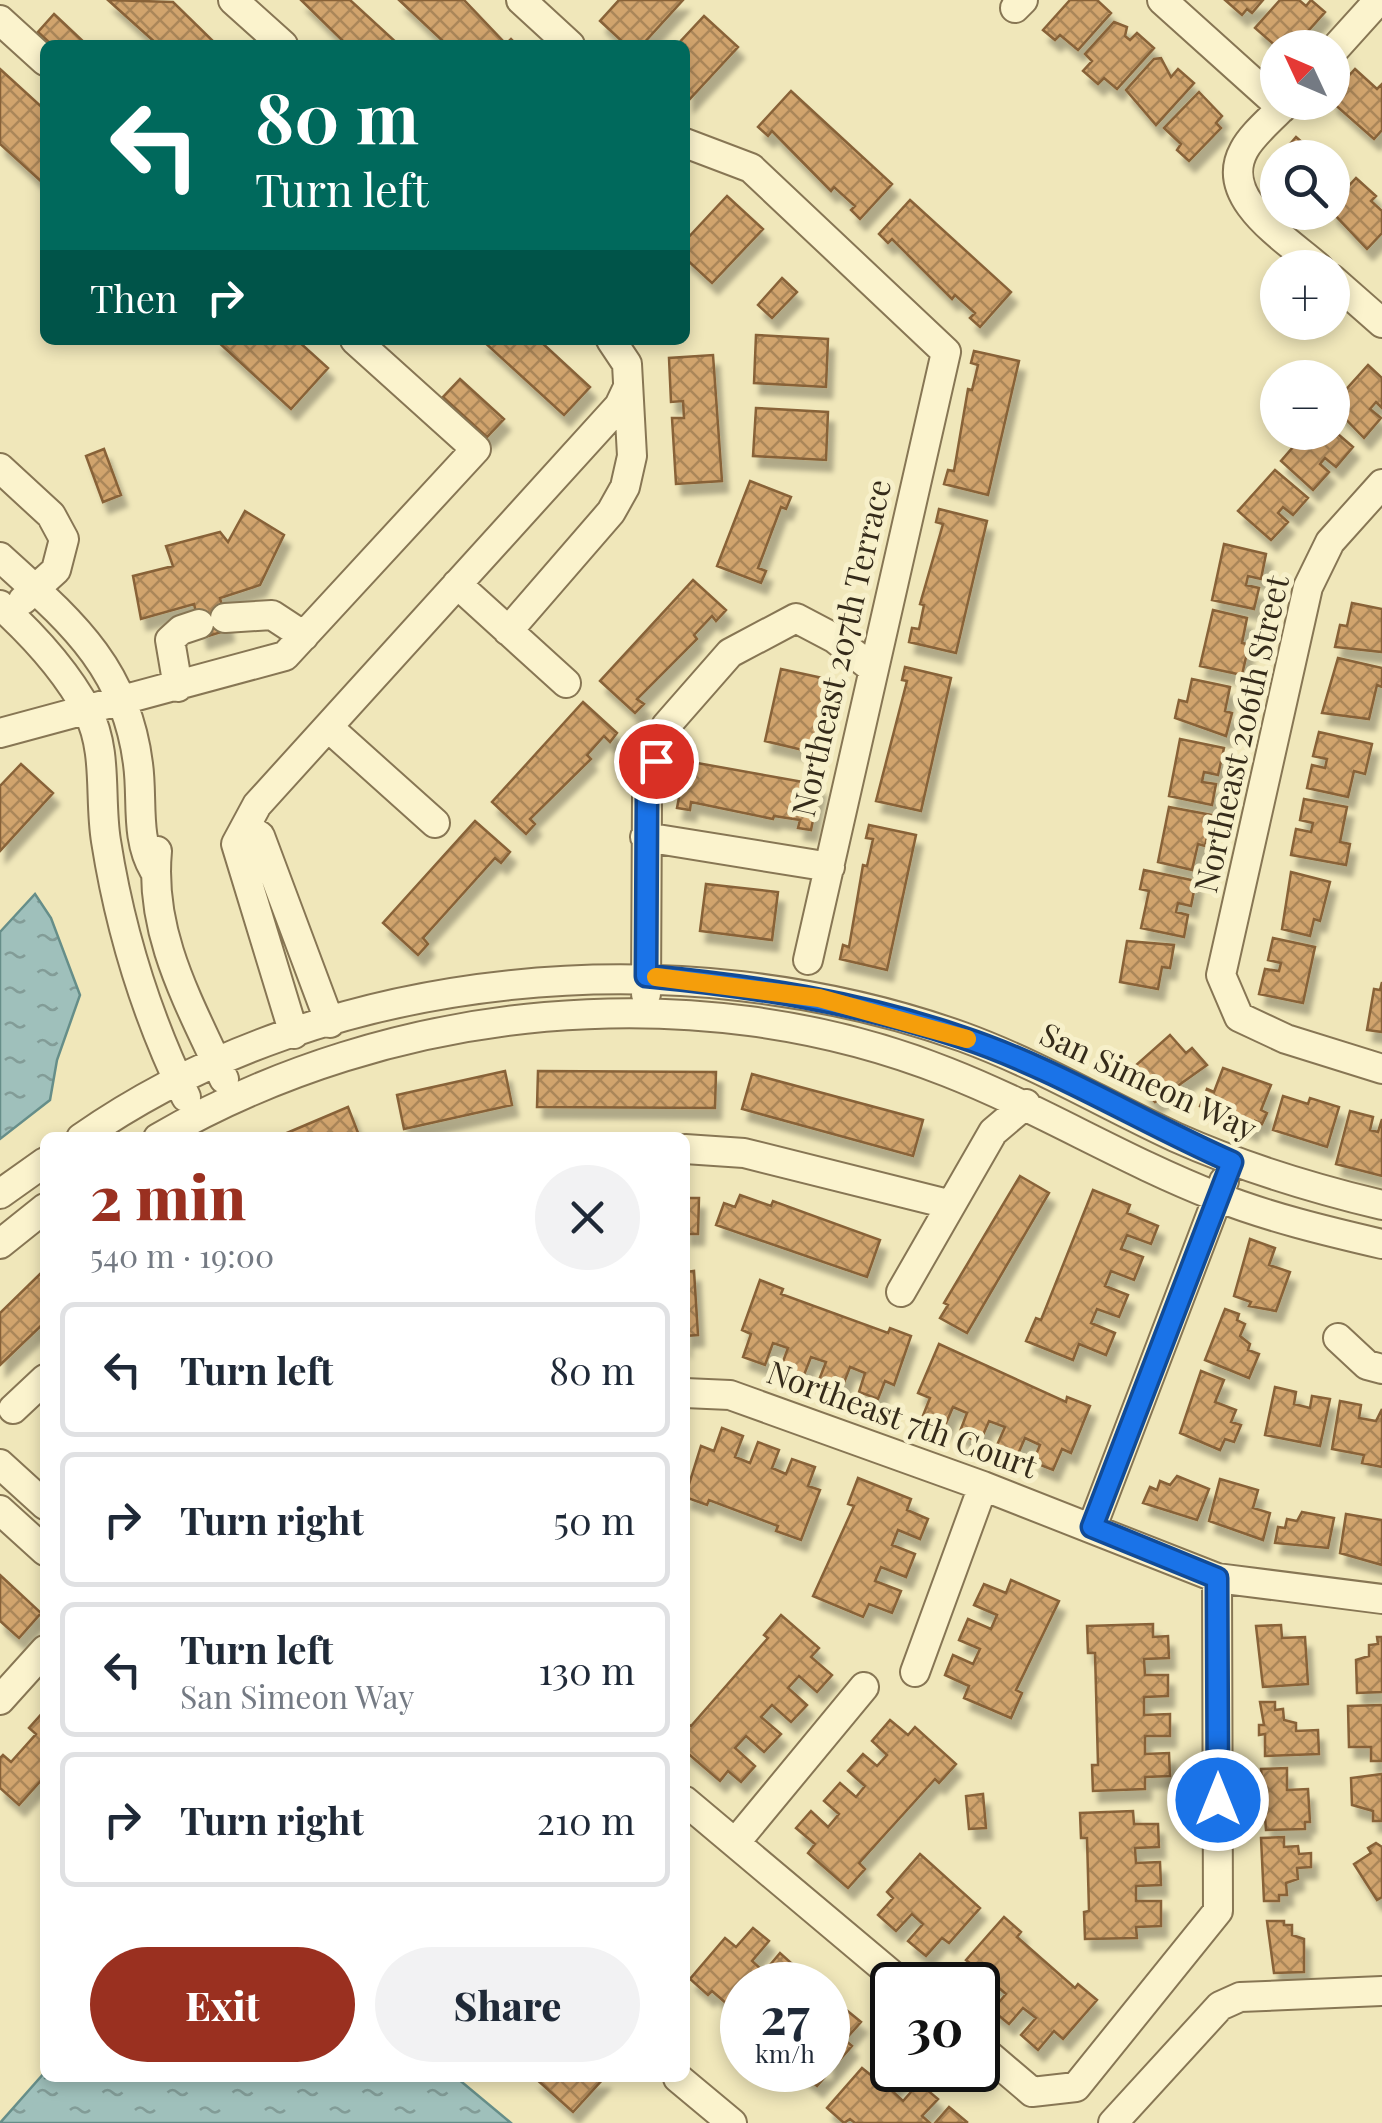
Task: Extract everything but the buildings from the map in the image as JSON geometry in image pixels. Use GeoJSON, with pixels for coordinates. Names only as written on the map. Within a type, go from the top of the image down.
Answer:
{"type":"FeatureCollection","features":[{"type":"Feature","properties":{"kind":"street"},"geometry":{"type":"LineString","coordinates":[[233,0],[277,40]]}},
{"type":"Feature","properties":{"kind":"street"},"geometry":{"type":"LineString","coordinates":[[520,0],[564,40]]}},
{"type":"Feature","properties":{"kind":"street"},"geometry":{"type":"LineString","coordinates":[[1162,0],[1260,84]]}},
{"type":"Feature","properties":{"kind":"street"},"geometry":{"type":"LineString","coordinates":[[1350,36],[1376,12]]}},
{"type":"Feature","properties":{"kind":"street"},"geometry":{"type":"LineString","coordinates":[[0,20],[40,56]]}},
{"type":"Feature","properties":{"kind":"street"},"geometry":{"type":"LineString","coordinates":[[1271,120],[1244,150],[1237,176],[1246,203],[1299,250]]}},
{"type":"Feature","properties":{"kind":"street","name":"Northeast 207th Terrace"},"geometry":{"type":"LineString","coordinates":[[690,145],[750,168],[946,352],[808,960]]}},
{"type":"Feature","properties":{"kind":"street"},"geometry":{"type":"LineString","coordinates":[[1350,295],[1382,323]]}},
{"type":"Feature","properties":{"kind":"street"},"geometry":{"type":"LineString","coordinates":[[0,733],[88,713],[285,656],[304,636],[476,448],[361,345]]}},
{"type":"Feature","properties":{"kind":"street"},"geometry":{"type":"LineString","coordinates":[[508,631],[612,512],[625,487],[632,456],[627,364],[614,345]]}},
{"type":"Feature","properties":{"kind":"street"},"geometry":{"type":"LineString","coordinates":[[294,1034],[259,875],[260,836],[246,827],[257,805],[618,406],[628,387]]}},
{"type":"Feature","properties":{"kind":"street"},"geometry":{"type":"LineString","coordinates":[[0,468],[51,515],[64,539],[56,570],[3,613],[59,670],[88,713],[102,760],[105,836],[127,951],[178,1081],[196,1116]]}},
{"type":"Feature","properties":{"kind":"street","name":"Northeast 206th Street"},"geometry":{"type":"LineString","coordinates":[[1382,484],[1330,542],[1308,587],[1221,975],[1240,1018],[1286,1039],[1382,1069]]}},
{"type":"Feature","properties":{"kind":"street"},"geometry":{"type":"LineString","coordinates":[[0,557],[67,615],[124,700],[134,734],[142,793],[144,853],[154,870],[166,949],[182,996],[233,1098]]}},
{"type":"Feature","properties":{"kind":"street"},"geometry":{"type":"LineString","coordinates":[[457,584],[566,683]]}},
{"type":"Feature","properties":{"kind":"street"},"geometry":{"type":"LineString","coordinates":[[178,687],[170,640],[180,630],[212,621],[272,615],[304,636]]}},
{"type":"Feature","properties":{"kind":"street"},"geometry":{"type":"LineString","coordinates":[[647,1014],[647,795],[666,726],[730,653],[796,618],[834,638],[872,668]]}},
{"type":"Feature","properties":{"kind":"street"},"geometry":{"type":"LineString","coordinates":[[329,728],[435,824]]}},
{"type":"Feature","properties":{"kind":"street"},"geometry":{"type":"LineString","coordinates":[[103,797],[142,793]]}},
{"type":"Feature","properties":{"kind":"street"},"geometry":{"type":"LineString","coordinates":[[645,837],[830,866]]}},
{"type":"Feature","properties":{"kind":"street"},"geometry":{"type":"LineString","coordinates":[[259,875],[330,1023]]}},
{"type":"Feature","properties":{"kind":"street","name":"San Simeon Way"},"geometry":{"type":"LineString","coordinates":[[91,1132],[178,1081],[330,1023],[436,994],[566,979],[646,976],[819,998],[964,1038],[1066,1080],[1232,1162],[1382,1205]]}},
{"type":"Feature","properties":{"kind":"street"},"geometry":{"type":"LineString","coordinates":[[168,1132],[233,1098],[314,1065],[447,1029],[540,1017],[647,1014],[802,1031],[945,1071],[1026,1104],[1217,1197],[1382,1244]]}},
{"type":"Feature","properties":{"kind":"street"},"geometry":{"type":"LineString","coordinates":[[945,1071],[964,1038]]}},
{"type":"Feature","properties":{"kind":"street"},"geometry":{"type":"LineString","coordinates":[[901,1292],[992,1132],[1026,1104]]}},
{"type":"Feature","properties":{"kind":"street"},"geometry":{"type":"LineString","coordinates":[[690,1149],[744,1154],[948,1204]]}},
{"type":"Feature","properties":{"kind":"street"},"geometry":{"type":"LineString","coordinates":[[1092,1527],[1232,1162]]}},
{"type":"Feature","properties":{"kind":"street"},"geometry":{"type":"LineString","coordinates":[[0,1194],[40,1166]]}},
{"type":"Feature","properties":{"kind":"street"},"geometry":{"type":"LineString","coordinates":[[0,1244],[40,1212]]}},
{"type":"Feature","properties":{"kind":"street"},"geometry":{"type":"LineString","coordinates":[[1338,1338],[1367,1365],[1382,1369]]}},
{"type":"Feature","properties":{"kind":"street"},"geometry":{"type":"LineString","coordinates":[[13,1409],[40,1384]]}},
{"type":"Feature","properties":{"kind":"street","name":"Northeast 7th Court"},"geometry":{"type":"LineString","coordinates":[[690,1393],[730,1396],[983,1486],[1217,1578]]}},
{"type":"Feature","properties":{"kind":"street"},"geometry":{"type":"LineString","coordinates":[[0,1464],[38,1499],[5,1514],[40,1546]]}},
{"type":"Feature","properties":{"kind":"street"},"geometry":{"type":"LineString","coordinates":[[915,1672],[983,1486]]}},
{"type":"Feature","properties":{"kind":"street"},"geometry":{"type":"LineString","coordinates":[[1000,2065],[1032,2092],[1076,2087],[1218,1911],[1217,1578],[1382,1599]]}},
{"type":"Feature","properties":{"kind":"street"},"geometry":{"type":"LineString","coordinates":[[3,1689],[40,1655]]}},
{"type":"Feature","properties":{"kind":"street"},"geometry":{"type":"LineString","coordinates":[[735,1843],[864,1687]]}},
{"type":"Feature","properties":{"kind":"street"},"geometry":{"type":"LineString","coordinates":[[690,1805],[877,1962]]}},
{"type":"Feature","properties":{"kind":"street"},"geometry":{"type":"LineString","coordinates":[[1113,2123],[1220,2006],[1240,1997],[1382,1991]]}},
{"type":"Feature","properties":{"kind":"street"},"geometry":{"type":"LineString","coordinates":[[683,2082],[732,2123]]}},
{"type":"Feature","properties":{"kind":"water"},"geometry":{"type":"Polygon","coordinates":[[[35,894],[51,918],[80,995],[57,1060],[50,1100],[0,1139],[0,932],[35,894]]]}},
{"type":"Feature","properties":{"kind":"water"},"geometry":{"type":"Polygon","coordinates":[[[40,2078],[40,2082],[462,2082],[511,2123],[0,2123],[40,2078]]]}},
{"type":"Feature","properties":{"kind":"slow traffic"},"geometry":{"type":"LineString","coordinates":[[656,977],[819,998],[967,1039]]}},
{"type":"Feature","properties":{"kind":"route"},"geometry":{"type":"LineString","coordinates":[[656,761],[647,795],[645,837],[646,976],[819,998],[964,1038],[1066,1080],[1172,1136],[1232,1162],[1092,1527],[1217,1578],[1218,1800]]}}]}
